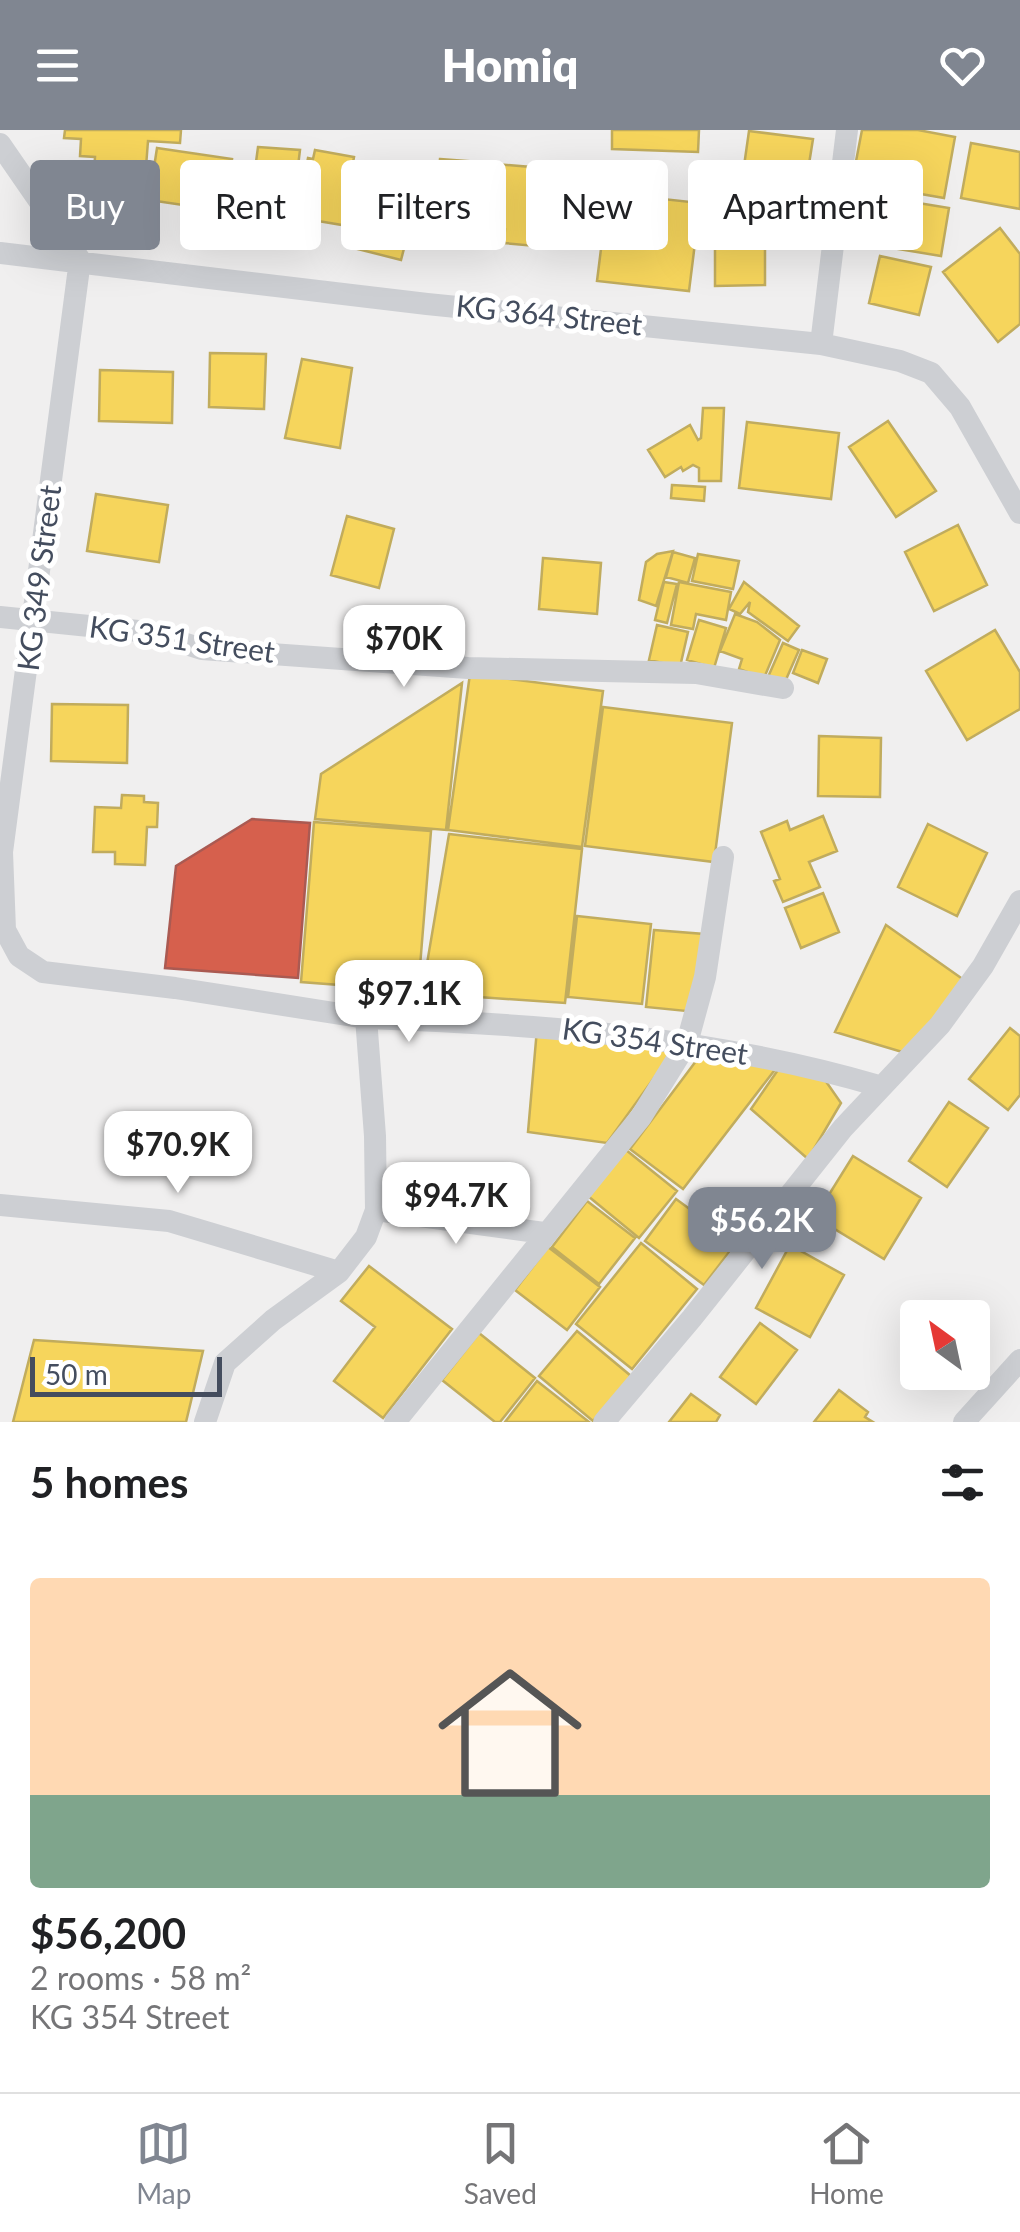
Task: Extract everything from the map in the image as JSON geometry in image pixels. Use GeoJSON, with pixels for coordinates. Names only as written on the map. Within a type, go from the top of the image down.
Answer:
{"type":"FeatureCollection","features":[{"type":"Feature","properties":{"kind":"street"},"geometry":{"type":"LineString","coordinates":[[821,344],[847,130]]}},
{"type":"Feature","properties":{"kind":"street"},"geometry":{"type":"LineString","coordinates":[[0,144],[80,260]]}},
{"type":"Feature","properties":{"kind":"street","name":"KG 364 Street"},"geometry":{"type":"LineString","coordinates":[[0,253],[426,304],[821,344],[900,361],[931,374],[960,407],[1020,513]]}},
{"type":"Feature","properties":{"kind":"street","name":"KG 349 Street"},"geometry":{"type":"LineString","coordinates":[[80,260],[35,620],[1,852],[5,930],[20,956],[43,972],[366,1018]]}},
{"type":"Feature","properties":{"kind":"street","name":"KG 351 Street"},"geometry":{"type":"LineString","coordinates":[[0,617],[148,632],[202,650],[468,668],[696,673],[783,688]]}},
{"type":"Feature","properties":{"kind":"street"},"geometry":{"type":"LineString","coordinates":[[394,1422],[641,1118],[687,1043],[704,977],[723,857]]}},
{"type":"Feature","properties":{"kind":"street"},"geometry":{"type":"LineString","coordinates":[[604,1422],[879,1086],[940,1025],[983,966],[1020,901]]}},
{"type":"Feature","properties":{"kind":"street"},"geometry":{"type":"LineString","coordinates":[[206,1422],[225,1363],[272,1320],[339,1272],[366,1238],[376,1210],[366,1018]]}},
{"type":"Feature","properties":{"kind":"street","name":"KG 354 Street"},"geometry":{"type":"LineString","coordinates":[[366,1018],[516,1023],[687,1043],[804,1064],[879,1086]]}},
{"type":"Feature","properties":{"kind":"street"},"geometry":{"type":"LineString","coordinates":[[0,1205],[169,1221],[339,1272]]}},
{"type":"Feature","properties":{"kind":"street"},"geometry":{"type":"LineString","coordinates":[[376,1210],[544,1233]]}},
{"type":"Feature","properties":{"kind":"street"},"geometry":{"type":"LineString","coordinates":[[964,1422],[1020,1360]]}},
{"type":"Feature","properties":{"kind":"building: Homes"},"geometry":{"type":"Polygon","coordinates":[[[65,130],[181,130],[180,143],[148,141],[147,160],[95,160],[80,156],[81,139],[64,138],[65,130]]]}},
{"type":"Feature","properties":{"kind":"building: Homes"},"geometry":{"type":"Polygon","coordinates":[[[612,130],[699,130],[698,152],[612,149],[612,130]]]}},
{"type":"Feature","properties":{"kind":"building: Homes"},"geometry":{"type":"Polygon","coordinates":[[[862,130],[918,130],[955,137],[944,198],[923,194],[923,160],[856,160],[862,130]]]}},
{"type":"Feature","properties":{"kind":"building: Homes"},"geometry":{"type":"Polygon","coordinates":[[[749,131],[813,139],[810,160],[745,160],[749,131]]]}},
{"type":"Feature","properties":{"kind":"building: Homes"},"geometry":{"type":"Polygon","coordinates":[[[971,143],[1020,152],[1020,209],[961,198],[971,143]]]}},
{"type":"Feature","properties":{"kind":"building: Homes"},"geometry":{"type":"Polygon","coordinates":[[[258,147],[300,150],[299,160],[256,160],[258,147]]]}},
{"type":"Feature","properties":{"kind":"building: Homes"},"geometry":{"type":"Polygon","coordinates":[[[157,148],[232,159],[180,160],[180,205],[160,202],[160,160],[155,160],[157,148]]]}},
{"type":"Feature","properties":{"kind":"building: Homes"},"geometry":{"type":"Polygon","coordinates":[[[315,150],[354,157],[341,160],[341,225],[321,222],[321,160],[308,160],[313,159],[315,150]]]}},
{"type":"Feature","properties":{"kind":"building: Homes"},"geometry":{"type":"Polygon","coordinates":[[[506,165],[526,167],[526,245],[506,243],[506,165]]]}},
{"type":"Feature","properties":{"kind":"building: Homes"},"geometry":{"type":"Polygon","coordinates":[[[668,200],[688,202],[688,250],[694,250],[689,291],[597,281],[601,250],[668,250],[668,200]]]}},
{"type":"Feature","properties":{"kind":"building: Homes"},"geometry":{"type":"Polygon","coordinates":[[[923,204],[949,208],[941,256],[904,250],[923,250],[923,204]]]}},
{"type":"Feature","properties":{"kind":"building: Homes"},"geometry":{"type":"Polygon","coordinates":[[[1000,228],[1020,254],[1020,324],[998,342],[943,272],[1000,228]]]}},
{"type":"Feature","properties":{"kind":"building: Homes"},"geometry":{"type":"Polygon","coordinates":[[[362,250],[404,250],[401,260],[362,250]]]}},
{"type":"Feature","properties":{"kind":"building: Homes"},"geometry":{"type":"Polygon","coordinates":[[[715,250],[765,250],[765,285],[715,286],[715,250]]]}},
{"type":"Feature","properties":{"kind":"building: Homes"},"geometry":{"type":"Polygon","coordinates":[[[880,256],[931,267],[919,315],[869,303],[880,256]]]}},
{"type":"Feature","properties":{"kind":"building: Homes"},"geometry":{"type":"Polygon","coordinates":[[[210,353],[266,354],[264,409],[209,407],[210,353]]]}},
{"type":"Feature","properties":{"kind":"building: Homes"},"geometry":{"type":"Polygon","coordinates":[[[302,359],[352,368],[340,448],[285,438],[302,359]]]}},
{"type":"Feature","properties":{"kind":"building: Homes"},"geometry":{"type":"Polygon","coordinates":[[[100,370],[173,372],[172,423],[99,421],[100,370]]]}},
{"type":"Feature","properties":{"kind":"building: Homes"},"geometry":{"type":"Polygon","coordinates":[[[703,408],[724,408],[721,481],[699,481],[699,468],[693,465],[665,477],[648,450],[690,425],[698,440],[701,438],[703,408]]]}},
{"type":"Feature","properties":{"kind":"building: Homes"},"geometry":{"type":"Polygon","coordinates":[[[888,421],[936,491],[896,517],[849,447],[888,421]]]}},
{"type":"Feature","properties":{"kind":"building: Homes"},"geometry":{"type":"Polygon","coordinates":[[[747,422],[839,433],[831,499],[739,488],[747,422]]]}},
{"type":"Feature","properties":{"kind":"building: Homes"},"geometry":{"type":"Polygon","coordinates":[[[672,485],[705,487],[704,501],[671,498],[672,485]]]}},
{"type":"Feature","properties":{"kind":"building: Homes"},"geometry":{"type":"Polygon","coordinates":[[[96,494],[168,505],[159,562],[87,551],[96,494]]]}},
{"type":"Feature","properties":{"kind":"building: Homes"},"geometry":{"type":"Polygon","coordinates":[[[347,516],[394,529],[379,588],[331,575],[347,516]]]}},
{"type":"Feature","properties":{"kind":"building: Homes"},"geometry":{"type":"Polygon","coordinates":[[[958,525],[987,585],[934,611],[905,552],[958,525]]]}},
{"type":"Feature","properties":{"kind":"building: Homes"},"geometry":{"type":"Polygon","coordinates":[[[673,551],[656,606],[639,600],[646,562],[657,554],[673,551]]]}},
{"type":"Feature","properties":{"kind":"building: Homes"},"geometry":{"type":"Polygon","coordinates":[[[673,552],[695,558],[688,583],[666,577],[673,552]]]}},
{"type":"Feature","properties":{"kind":"building: Homes"},"geometry":{"type":"Polygon","coordinates":[[[698,554],[739,561],[733,589],[692,581],[698,554]]]}},
{"type":"Feature","properties":{"kind":"building: Homes"},"geometry":{"type":"Polygon","coordinates":[[[543,558],[601,563],[597,614],[539,609],[543,558]]]}},
{"type":"Feature","properties":{"kind":"building: Homes"},"geometry":{"type":"Polygon","coordinates":[[[664,582],[677,584],[667,623],[655,620],[664,582]]]}},
{"type":"Feature","properties":{"kind":"building: Homes"},"geometry":{"type":"Polygon","coordinates":[[[679,582],[731,592],[726,620],[696,614],[693,629],[671,625],[679,582]]]}},
{"type":"Feature","properties":{"kind":"building: Homes"},"geometry":{"type":"Polygon","coordinates":[[[744,582],[799,626],[788,641],[748,612],[750,602],[740,614],[729,609],[744,582]]]}},
{"type":"Feature","properties":{"kind":"building: Homes"},"geometry":{"type":"Polygon","coordinates":[[[735,614],[757,622],[780,640],[764,678],[739,669],[742,659],[720,651],[735,614]]]}},
{"type":"Feature","properties":{"kind":"building: Homes"},"geometry":{"type":"Polygon","coordinates":[[[699,620],[726,628],[714,668],[687,660],[699,620]]]}},
{"type":"Feature","properties":{"kind":"building: Homes"},"geometry":{"type":"Polygon","coordinates":[[[657,625],[688,632],[680,667],[649,660],[657,625]]]}},
{"type":"Feature","properties":{"kind":"building: Homes"},"geometry":{"type":"Polygon","coordinates":[[[995,630],[1020,672],[1020,709],[967,740],[926,671],[995,630]]]}},
{"type":"Feature","properties":{"kind":"building: Homes"},"geometry":{"type":"Polygon","coordinates":[[[783,643],[799,650],[784,684],[768,677],[783,643]]]}},
{"type":"Feature","properties":{"kind":"building: Homes"},"geometry":{"type":"Polygon","coordinates":[[[802,650],[827,659],[818,683],[793,673],[802,650]]]}},
{"type":"Feature","properties":{"kind":"building: Homes"},"geometry":{"type":"Polygon","coordinates":[[[470,674],[603,691],[582,847],[448,830],[470,674]]]}},
{"type":"Feature","properties":{"kind":"building: Homes"},"geometry":{"type":"Polygon","coordinates":[[[462,683],[446,830],[315,819],[321,774],[462,683]]]}},
{"type":"Feature","properties":{"kind":"building: Homes"},"geometry":{"type":"Polygon","coordinates":[[[52,704],[128,705],[127,763],[51,761],[52,704]]]}},
{"type":"Feature","properties":{"kind":"building: Homes"},"geometry":{"type":"Polygon","coordinates":[[[603,707],[732,723],[714,862],[585,846],[603,707]]]}},
{"type":"Feature","properties":{"kind":"building: Homes"},"geometry":{"type":"Polygon","coordinates":[[[819,736],[881,738],[880,797],[818,796],[819,736]]]}},
{"type":"Feature","properties":{"kind":"building: Homes"},"geometry":{"type":"Polygon","coordinates":[[[122,795],[144,796],[144,802],[158,803],[157,827],[147,827],[145,865],[115,864],[115,852],[93,852],[95,807],[121,808],[122,795]]]}},
{"type":"Feature","properties":{"kind":"building: Homes"},"geometry":{"type":"Polygon","coordinates":[[[823,816],[837,851],[809,862],[820,887],[783,902],[774,881],[780,879],[761,832],[787,821],[790,830],[823,816]]]}},
{"type":"Feature","properties":{"kind":"building: Homes"},"geometry":{"type":"Polygon","coordinates":[[[314,822],[431,831],[418,991],[301,982],[314,822]]]}},
{"type":"Feature","properties":{"kind":"building: Homes"},"geometry":{"type":"Polygon","coordinates":[[[928,824],[987,853],[957,916],[898,887],[928,824]]]}},
{"type":"Feature","properties":{"kind":"building: Homes"},"geometry":{"type":"Polygon","coordinates":[[[449,834],[582,849],[565,1003],[422,993],[449,834]]]}},
{"type":"Feature","properties":{"kind":"building: Homes"},"geometry":{"type":"Polygon","coordinates":[[[823,893],[839,932],[801,948],[785,908],[823,893]]]}},
{"type":"Feature","properties":{"kind":"building: Homes"},"geometry":{"type":"Polygon","coordinates":[[[577,916],[651,924],[642,1004],[568,997],[577,916]]]}},
{"type":"Feature","properties":{"kind":"building: Homes"},"geometry":{"type":"Polygon","coordinates":[[[886,925],[964,980],[909,1054],[835,1032],[886,925]]]}},
{"type":"Feature","properties":{"kind":"building: Homes"},"geometry":{"type":"Polygon","coordinates":[[[654,930],[704,934],[696,1012],[646,1007],[654,930]]]}},
{"type":"Feature","properties":{"kind":"building: Homes"},"geometry":{"type":"Polygon","coordinates":[[[1010,1028],[1020,1036],[1020,1095],[1008,1110],[969,1079],[1010,1028]]]}},
{"type":"Feature","properties":{"kind":"building: Homes"},"geometry":{"type":"Polygon","coordinates":[[[537,1029],[675,1049],[607,1143],[528,1132],[537,1029]]]}},
{"type":"Feature","properties":{"kind":"building: Homes"},"geometry":{"type":"Polygon","coordinates":[[[702,1053],[777,1067],[683,1189],[630,1149],[702,1053]]]}},
{"type":"Feature","properties":{"kind":"building: Homes"},"geometry":{"type":"Polygon","coordinates":[[[780,1067],[818,1070],[841,1103],[808,1159],[751,1109],[780,1067]]]}},
{"type":"Feature","properties":{"kind":"building: Homes"},"geometry":{"type":"Polygon","coordinates":[[[949,1102],[988,1128],[947,1187],[909,1161],[949,1102]]]}},
{"type":"Feature","properties":{"kind":"building: Homes"},"geometry":{"type":"Polygon","coordinates":[[[626,1150],[677,1191],[639,1238],[588,1196],[626,1150]]]}},
{"type":"Feature","properties":{"kind":"building: Homes"},"geometry":{"type":"Polygon","coordinates":[[[853,1156],[921,1198],[884,1259],[815,1217],[853,1156]]]}},
{"type":"Feature","properties":{"kind":"building: Homes"},"geometry":{"type":"Polygon","coordinates":[[[676,1199],[736,1243],[704,1285],[645,1241],[676,1199]]]}},
{"type":"Feature","properties":{"kind":"building: Homes"},"geometry":{"type":"Polygon","coordinates":[[[587,1201],[635,1238],[599,1284],[552,1247],[587,1201]]]}},
{"type":"Feature","properties":{"kind":"building: Homes"},"geometry":{"type":"Polygon","coordinates":[[[641,1243],[697,1289],[632,1369],[576,1324],[641,1243]]]}},
{"type":"Feature","properties":{"kind":"building: Homes"},"geometry":{"type":"Polygon","coordinates":[[[790,1245],[844,1275],[810,1337],[756,1308],[790,1245]]]}},
{"type":"Feature","properties":{"kind":"building: Homes"},"geometry":{"type":"Polygon","coordinates":[[[548,1247],[600,1287],[567,1330],[515,1290],[548,1247]]]}},
{"type":"Feature","properties":{"kind":"building: Homes"},"geometry":{"type":"Polygon","coordinates":[[[369,1266],[452,1329],[383,1418],[334,1381],[375,1327],[341,1301],[369,1266]]]}},
{"type":"Feature","properties":{"kind":"building: Homes"},"geometry":{"type":"Polygon","coordinates":[[[760,1323],[797,1350],[756,1404],[720,1377],[760,1323]]]}},
{"type":"Feature","properties":{"kind":"building: Homes"},"geometry":{"type":"Polygon","coordinates":[[[577,1331],[631,1376],[593,1421],[539,1376],[577,1331]]]}},
{"type":"Feature","properties":{"kind":"building: Homes"},"geometry":{"type":"Polygon","coordinates":[[[479,1333],[535,1378],[500,1422],[442,1380],[479,1333]]]}},
{"type":"Feature","properties":{"kind":"building: Homes"},"geometry":{"type":"Polygon","coordinates":[[[34,1340],[203,1351],[186,1422],[13,1422],[34,1340]]]}},
{"type":"Feature","properties":{"kind":"building: Homes"},"geometry":{"type":"Polygon","coordinates":[[[537,1381],[589,1422],[505,1422],[537,1381]]]}},
{"type":"Feature","properties":{"kind":"building: Homes"},"geometry":{"type":"Polygon","coordinates":[[[839,1390],[868,1412],[865,1417],[873,1422],[814,1422],[839,1390]]]}},
{"type":"Feature","properties":{"kind":"building: Homes"},"geometry":{"type":"Polygon","coordinates":[[[691,1394],[720,1415],[716,1422],[669,1422],[691,1394]]]}},
{"type":"Feature","properties":{"kind":"building: Shops"},"geometry":{"type":"Polygon","coordinates":[[[252,819],[310,823],[298,978],[165,968],[176,866],[252,819]]]}}]}
